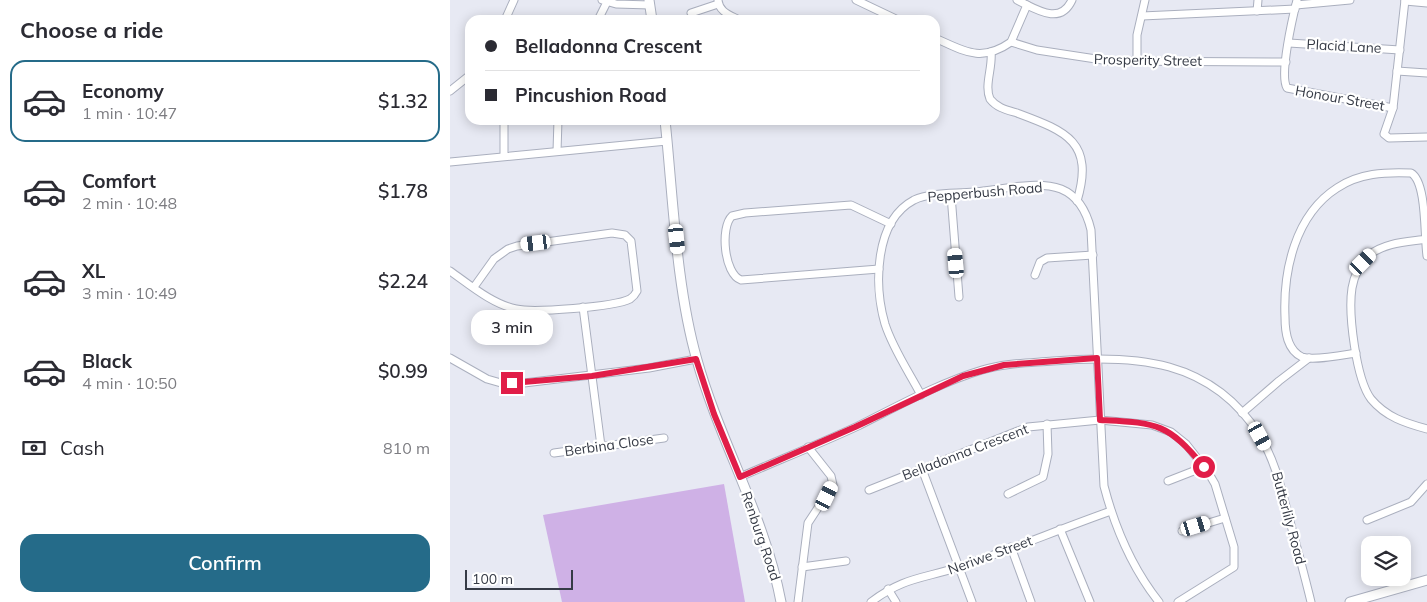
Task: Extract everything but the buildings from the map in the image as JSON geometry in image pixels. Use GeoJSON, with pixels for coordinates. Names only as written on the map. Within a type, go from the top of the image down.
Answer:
{"type":"FeatureCollection","features":[{"type":"Feature","properties":{"kind":"street"},"geometry":{"type":"LineString","coordinates":[[507,15],[514,0]]}},
{"type":"Feature","properties":{"kind":"street"},"geometry":{"type":"LineString","coordinates":[[856,0],[888,15]]}},
{"type":"Feature","properties":{"kind":"street"},"geometry":{"type":"LineString","coordinates":[[1017,0],[1048,14],[1061,14],[1066,11],[1072,0]]}},
{"type":"Feature","properties":{"kind":"street"},"geometry":{"type":"LineString","coordinates":[[1137,61],[1137,35],[1144,0]]}},
{"type":"Feature","properties":{"kind":"street"},"geometry":{"type":"LineString","coordinates":[[1257,11],[1258,0]]}},
{"type":"Feature","properties":{"kind":"street"},"geometry":{"type":"LineString","coordinates":[[1142,16],[1257,11],[1350,0]]}},
{"type":"Feature","properties":{"kind":"street"},"geometry":{"type":"LineString","coordinates":[[600,15],[604,1],[650,2],[651,15]]}},
{"type":"Feature","properties":{"kind":"street"},"geometry":{"type":"LineString","coordinates":[[1427,3],[1405,1],[1393,108],[1385,130],[1386,137],[1427,137]]}},
{"type":"Feature","properties":{"kind":"street"},"geometry":{"type":"LineString","coordinates":[[691,13],[718,2],[724,12],[730,15]]}},
{"type":"Feature","properties":{"kind":"street"},"geometry":{"type":"LineString","coordinates":[[940,41],[972,54],[992,52],[1011,42],[1027,5]]}},
{"type":"Feature","properties":{"kind":"street","name":"Honour Street"},"geometry":{"type":"LineString","coordinates":[[1296,5],[1284,83],[1291,90],[1393,108]]}},
{"type":"Feature","properties":{"kind":"street","name":"Prosperity Street"},"geometry":{"type":"LineString","coordinates":[[1011,42],[1037,50],[1082,58],[1137,61],[1286,62]]}},
{"type":"Feature","properties":{"kind":"street","name":"Placid Lane"},"geometry":{"type":"LineString","coordinates":[[1289,43],[1400,50]]}},
{"type":"Feature","properties":{"kind":"street"},"geometry":{"type":"LineString","coordinates":[[992,52],[988,88],[990,99],[999,107],[1058,129],[1076,148],[1082,162],[1081,188],[1077,201],[1088,219],[1093,255],[1104,486],[1111,511],[1136,571],[1159,602]]}},
{"type":"Feature","properties":{"kind":"street"},"geometry":{"type":"LineString","coordinates":[[1397,71],[1427,73]]}},
{"type":"Feature","properties":{"kind":"street"},"geometry":{"type":"LineString","coordinates":[[450,91],[465,79]]}},
{"type":"Feature","properties":{"kind":"street"},"geometry":{"type":"LineString","coordinates":[[504,125],[504,156]]}},
{"type":"Feature","properties":{"kind":"street"},"geometry":{"type":"LineString","coordinates":[[557,151],[558,125]]}},
{"type":"Feature","properties":{"kind":"street","name":"Renburg Road"},"geometry":{"type":"LineString","coordinates":[[666,125],[679,259],[696,359],[714,414],[765,539],[781,602]]}},
{"type":"Feature","properties":{"kind":"street"},"geometry":{"type":"LineString","coordinates":[[450,162],[667,140]]}},
{"type":"Feature","properties":{"kind":"street"},"geometry":{"type":"LineString","coordinates":[[1356,353],[1309,358],[1295,352],[1289,343],[1286,332],[1284,298],[1287,271],[1295,244],[1307,219],[1323,198],[1337,187],[1356,178],[1379,173],[1411,173],[1415,175],[1422,186],[1427,256]]}},
{"type":"Feature","properties":{"kind":"street","name":"Pepperbush Road"},"geometry":{"type":"LineString","coordinates":[[921,395],[885,323],[878,269],[880,252],[891,224],[900,210],[916,200],[951,194],[1050,186],[1066,192],[1077,201]]}},
{"type":"Feature","properties":{"kind":"street"},"geometry":{"type":"LineString","coordinates":[[951,194],[959,297]]}},
{"type":"Feature","properties":{"kind":"street"},"geometry":{"type":"LineString","coordinates":[[878,269],[741,280],[729,270],[725,228],[732,216],[745,212],[842,206],[860,208],[891,224]]}},
{"type":"Feature","properties":{"kind":"street"},"geometry":{"type":"LineString","coordinates":[[450,271],[474,287],[499,303],[516,309],[530,311],[583,307],[626,300],[634,296],[637,291],[631,241],[625,235],[618,233],[517,246],[494,259],[474,287]]}},
{"type":"Feature","properties":{"kind":"street"},"geometry":{"type":"LineString","coordinates":[[1426,239],[1395,243],[1370,254],[1359,268],[1352,288],[1351,302],[1356,353],[1362,382],[1371,398],[1382,410],[1406,423],[1427,429]]}},
{"type":"Feature","properties":{"kind":"street"},"geometry":{"type":"LineString","coordinates":[[1035,276],[1040,262],[1047,258],[1093,255]]}},
{"type":"Feature","properties":{"kind":"street"},"geometry":{"type":"LineString","coordinates":[[583,307],[601,446]]}},
{"type":"Feature","properties":{"kind":"street"},"geometry":{"type":"LineString","coordinates":[[450,358],[474,374],[502,383],[524,383],[592,376],[696,359]]}},
{"type":"Feature","properties":{"kind":"street","name":"Butterlily Road"},"geometry":{"type":"LineString","coordinates":[[740,477],[808,448],[963,376],[1004,365],[1097,358],[1124,358],[1153,362],[1176,368],[1198,378],[1224,396],[1242,413],[1260,436],[1277,472],[1312,602]]}},
{"type":"Feature","properties":{"kind":"street"},"geometry":{"type":"LineString","coordinates":[[1242,413],[1278,381],[1309,358]]}},
{"type":"Feature","properties":{"kind":"street","name":"Belladonna Crescent"},"geometry":{"type":"LineString","coordinates":[[869,490],[1011,433],[1047,424],[1100,420],[1152,425],[1170,432],[1186,444],[1204,467],[1215,484],[1234,547],[1234,567],[1178,602]]}},
{"type":"Feature","properties":{"kind":"street"},"geometry":{"type":"LineString","coordinates":[[1008,494],[1043,477],[1047,459],[1047,424]]}},
{"type":"Feature","properties":{"kind":"street","name":"Berbina Close"},"geometry":{"type":"LineString","coordinates":[[554,453],[664,438]]}},
{"type":"Feature","properties":{"kind":"street"},"geometry":{"type":"LineString","coordinates":[[798,602],[808,523],[833,485],[830,476],[808,448]]}},
{"type":"Feature","properties":{"kind":"street"},"geometry":{"type":"LineString","coordinates":[[1168,481],[1204,467]]}},
{"type":"Feature","properties":{"kind":"street"},"geometry":{"type":"LineString","coordinates":[[922,468],[972,602]]}},
{"type":"Feature","properties":{"kind":"street"},"geometry":{"type":"LineString","coordinates":[[1367,520],[1411,502],[1427,484]]}},
{"type":"Feature","properties":{"kind":"street","name":"Neriwe Street"},"geometry":{"type":"LineString","coordinates":[[871,602],[888,589],[906,580],[960,567],[1111,511]]}},
{"type":"Feature","properties":{"kind":"street"},"geometry":{"type":"LineString","coordinates":[[1182,530],[1224,518]]}},
{"type":"Feature","properties":{"kind":"street"},"geometry":{"type":"LineString","coordinates":[[1060,529],[1090,602]]}},
{"type":"Feature","properties":{"kind":"street"},"geometry":{"type":"LineString","coordinates":[[1011,547],[1031,602]]}},
{"type":"Feature","properties":{"kind":"street"},"geometry":{"type":"LineString","coordinates":[[802,567],[846,561]]}},
{"type":"Feature","properties":{"kind":"street"},"geometry":{"type":"LineString","coordinates":[[1350,602],[1426,581]]}},
{"type":"Feature","properties":{"kind":"street"},"geometry":{"type":"LineString","coordinates":[[888,589],[896,602]]}},
{"type":"Feature","properties":{"kind":"shaded area"},"geometry":{"type":"Polygon","coordinates":[[[724,484],[745,602],[562,602],[543,515],[724,484]]]}},
{"type":"Feature","properties":{"kind":"route"},"geometry":{"type":"LineString","coordinates":[[512,383],[592,376],[696,359],[714,414],[740,477],[855,427],[963,376],[1004,365],[1097,358],[1100,420],[1136,422],[1152,425],[1170,432],[1186,444],[1204,467]]}}]}
